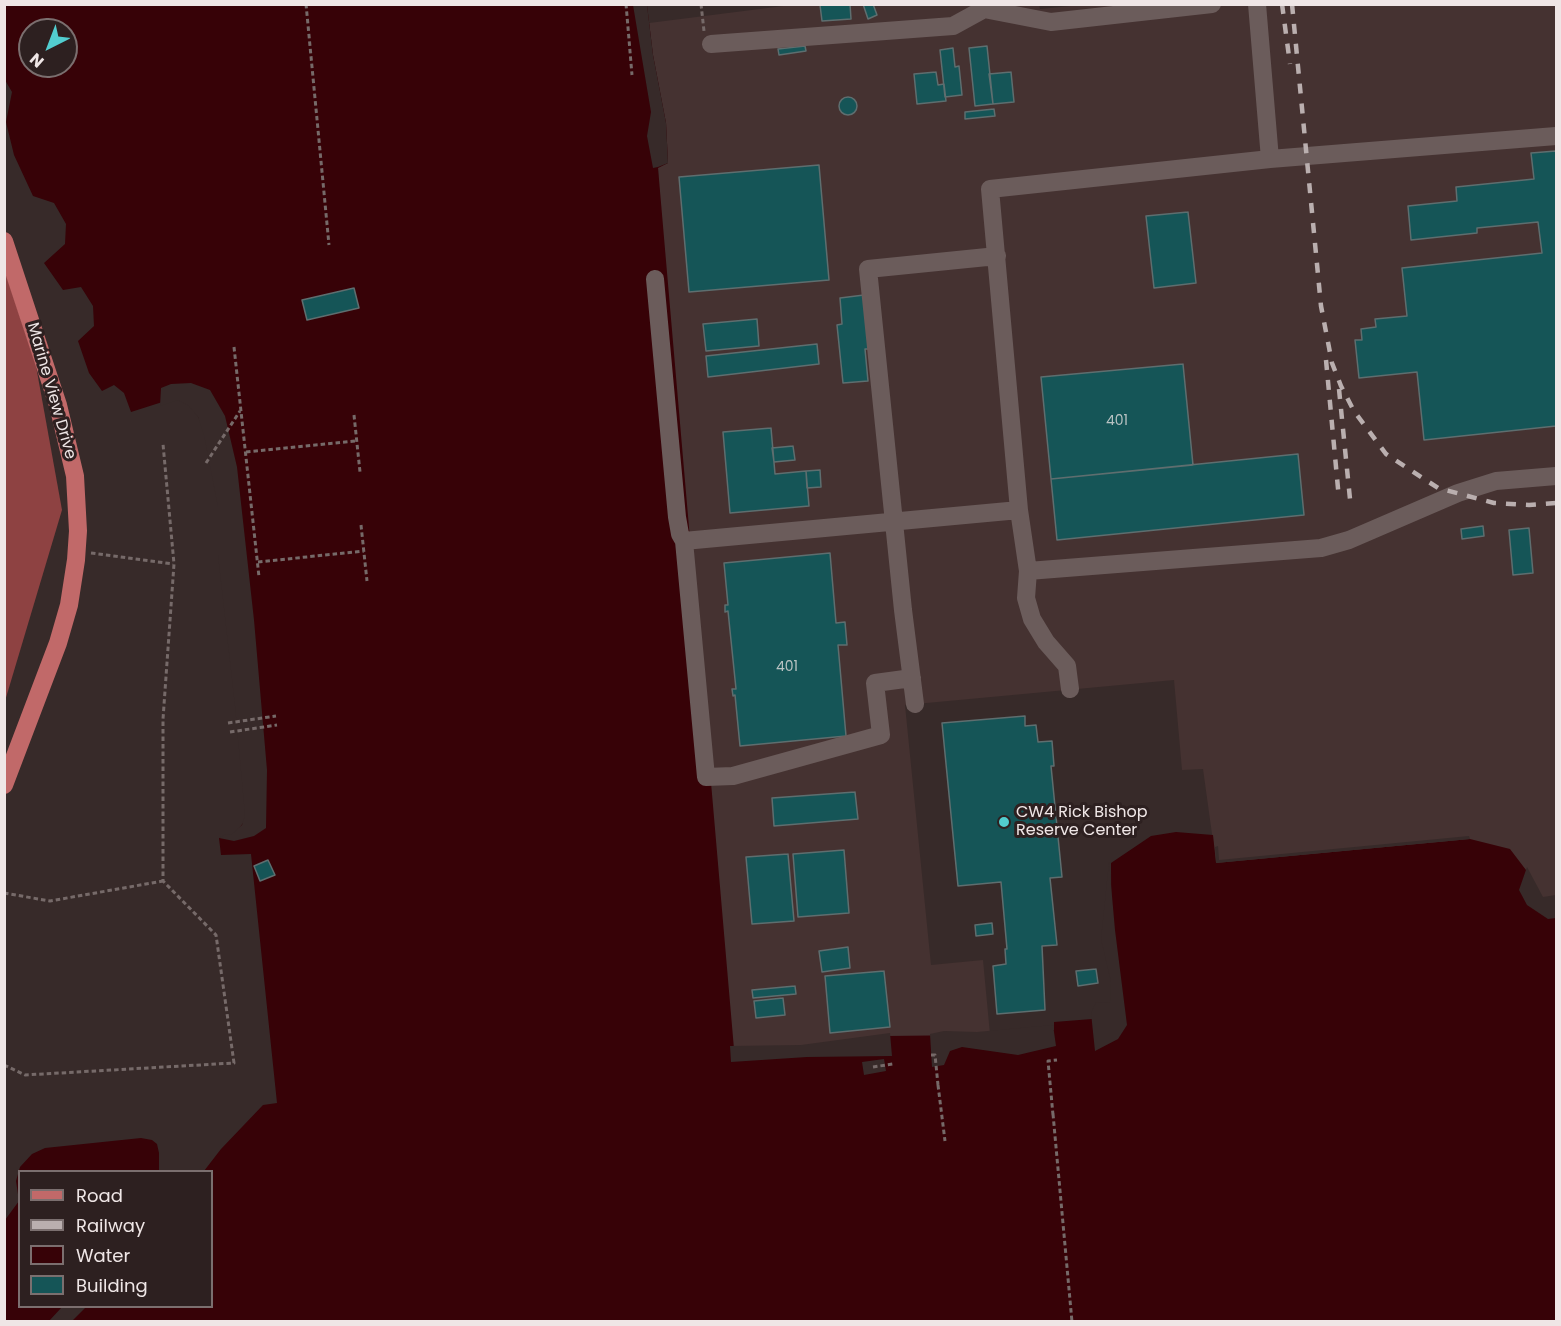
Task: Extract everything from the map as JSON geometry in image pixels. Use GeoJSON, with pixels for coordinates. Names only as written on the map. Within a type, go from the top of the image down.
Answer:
{"type":"FeatureCollection","features":[{"type":"Feature","properties":{"kind":"main road","name":"Marine View Drive"},"geometry":{"type":"LineString","coordinates":[[4,240],[58,405],[75,476],[77,551],[69,605],[58,643],[4,785]]}},
{"type":"Feature","properties":{"kind":"street"},"geometry":{"type":"LineString","coordinates":[[711,44],[953,26],[982,7],[1051,22],[1212,4]]}},
{"type":"Feature","properties":{"kind":"street"},"geometry":{"type":"LineString","coordinates":[[1257,4],[1270,159]]}},
{"type":"Feature","properties":{"kind":"street"},"geometry":{"type":"LineString","coordinates":[[1070,689],[1067,666],[1046,642],[1032,619],[1026,598],[1028,571],[1019,510],[990,189],[1270,159],[1557,136]]}},
{"type":"Feature","properties":{"kind":"street"},"geometry":{"type":"LineString","coordinates":[[915,704],[868,269],[997,256]]}},
{"type":"Feature","properties":{"kind":"street"},"geometry":{"type":"LineString","coordinates":[[655,279],[677,517],[680,534],[684,541],[706,777],[733,776],[881,735],[875,683],[912,678]]}},
{"type":"Feature","properties":{"kind":"street"},"geometry":{"type":"LineString","coordinates":[[1028,571],[1321,548],[1349,540],[1458,494],[1496,481],[1557,476]]}},
{"type":"Feature","properties":{"kind":"street"},"geometry":{"type":"LineString","coordinates":[[684,541],[1019,510]]}},
{"type":"Feature","properties":{"kind":"path"},"geometry":{"type":"LineString","coordinates":[[306,4],[329,245]]}},
{"type":"Feature","properties":{"kind":"path"},"geometry":{"type":"LineString","coordinates":[[626,4],[632,75]]}},
{"type":"Feature","properties":{"kind":"path"},"geometry":{"type":"LineString","coordinates":[[701,4],[704,40],[711,44]]}},
{"type":"Feature","properties":{"kind":"path"},"geometry":{"type":"LineString","coordinates":[[234,347],[259,577]]}},
{"type":"Feature","properties":{"kind":"path"},"geometry":{"type":"LineString","coordinates":[[206,463],[241,409]]}},
{"type":"Feature","properties":{"kind":"path"},"geometry":{"type":"LineString","coordinates":[[354,415],[360,472]]}},
{"type":"Feature","properties":{"kind":"path"},"geometry":{"type":"LineString","coordinates":[[246,452],[356,441]]}},
{"type":"Feature","properties":{"kind":"path"},"geometry":{"type":"LineString","coordinates":[[4,1065],[25,1076],[234,1063],[216,934],[163,881],[164,719],[174,564],[164,444]]}},
{"type":"Feature","properties":{"kind":"path"},"geometry":{"type":"LineString","coordinates":[[361,525],[367,580]]}},
{"type":"Feature","properties":{"kind":"path"},"geometry":{"type":"LineString","coordinates":[[77,551],[174,564]]}},
{"type":"Feature","properties":{"kind":"path"},"geometry":{"type":"LineString","coordinates":[[257,562],[364,551]]}},
{"type":"Feature","properties":{"kind":"path"},"geometry":{"type":"LineString","coordinates":[[228,723],[276,716]]}},
{"type":"Feature","properties":{"kind":"path"},"geometry":{"type":"LineString","coordinates":[[230,732],[277,725]]}},
{"type":"Feature","properties":{"kind":"path"},"geometry":{"type":"LineString","coordinates":[[4,893],[50,901],[163,881]]}},
{"type":"Feature","properties":{"kind":"path"},"geometry":{"type":"LineString","coordinates":[[931,1055],[934,1054],[945,1141]]}},
{"type":"Feature","properties":{"kind":"path"},"geometry":{"type":"LineString","coordinates":[[1057,1060],[1048,1061],[1071,1322]]}},
{"type":"Feature","properties":{"kind":"path"},"geometry":{"type":"LineString","coordinates":[[873,1067],[893,1064]]}},
{"type":"Feature","properties":{"kind":"path"},"geometry":{"type":"LineString","coordinates":[[938,1085],[940,1099]]}},
{"type":"Feature","properties":{"kind":"path"},"geometry":{"type":"LineString","coordinates":[[1053,1114],[1054,1127]]}},
{"type":"Feature","properties":{"kind":"shaded area"},"geometry":{"type":"Polygon","coordinates":[[[799,4],[1039,4],[1040,9],[1091,4],[1556,5],[1556,898],[1541,901],[1216,863],[1203,769],[1182,770],[1174,680],[905,705],[931,965],[983,960],[990,1034],[716,1321],[658,167],[668,163],[666,123],[649,23],[799,4]]]}},
{"type":"Feature","properties":{"kind":"shaded area"},"geometry":{"type":"Polygon","coordinates":[[[5,271],[36,366],[62,510],[5,701],[5,271]]]}},
{"type":"Feature","properties":{"kind":"water"},"geometry":{"type":"Polygon","coordinates":[[[4,5],[647,5],[653,55],[666,123],[668,163],[658,168],[734,1049],[801,1048],[886,1036],[977,1035],[1054,1030],[1054,1022],[1092,1019],[1098,1005],[1112,1007],[1111,863],[1151,836],[1176,832],[1213,835],[1216,863],[1470,839],[1510,849],[1526,870],[1541,900],[1556,898],[1556,1321],[72,1321],[85,1308],[213,1308],[213,1170],[205,1170],[221,1149],[263,1105],[277,1103],[251,854],[221,855],[219,838],[233,837],[248,816],[221,507],[207,434],[191,403],[178,397],[131,412],[124,393],[114,385],[102,391],[89,373],[78,341],[94,326],[93,306],[81,287],[63,290],[44,263],[65,244],[66,224],[54,203],[33,196],[14,155],[6,122],[12,92],[5,80],[4,5]]]}},
{"type":"Feature","properties":{"kind":"water"},"geometry":{"type":"Polygon","coordinates":[[[141,1138],[152,1140],[157,1144],[159,1170],[19,1170],[32,1154],[45,1148],[141,1138]]]}},
{"type":"Feature","properties":{"kind":"water"},"geometry":{"type":"Polygon","coordinates":[[[18,1202],[18,1308],[61,1308],[49,1321],[5,1321],[5,1220],[18,1202]]]}},
{"type":"Feature","properties":{"kind":"pier"},"geometry":{"type":"Polygon","coordinates":[[[633,5],[647,5],[653,55],[666,123],[668,163],[653,168],[647,136],[651,112],[633,5]]]}},
{"type":"Feature","properties":{"kind":"pier"},"geometry":{"type":"Polygon","coordinates":[[[191,383],[210,390],[225,416],[237,467],[254,620],[267,770],[266,828],[254,836],[234,841],[219,838],[232,834],[242,825],[245,815],[218,555],[218,507],[204,435],[198,417],[189,406],[178,400],[160,406],[161,388],[171,384],[191,383]]]}},
{"type":"Feature","properties":{"kind":"pier"},"geometry":{"type":"Polygon","coordinates":[[[1469,836],[1470,839],[1216,863],[1215,847],[1218,846],[1219,860],[1469,836]]]}},
{"type":"Feature","properties":{"kind":"pier"},"geometry":{"type":"Polygon","coordinates":[[[1109,862],[1127,1025],[1118,1039],[1095,1051],[1091,1013],[1096,1002],[1110,1003],[1111,982],[1101,939],[1109,862]]]}},
{"type":"Feature","properties":{"kind":"pier"},"geometry":{"type":"Polygon","coordinates":[[[1527,867],[1543,897],[1556,895],[1556,918],[1548,919],[1527,905],[1519,890],[1527,867]]]}},
{"type":"Feature","properties":{"kind":"pier"},"geometry":{"type":"Polygon","coordinates":[[[1053,1025],[1056,1046],[1018,1055],[962,1047],[950,1051],[944,1065],[932,1067],[930,1034],[944,1031],[977,1032],[1053,1025]]]}},
{"type":"Feature","properties":{"kind":"pier"},"geometry":{"type":"Polygon","coordinates":[[[890,1033],[892,1056],[807,1057],[731,1062],[730,1046],[801,1045],[890,1033]]]}},
{"type":"Feature","properties":{"kind":"pier"},"geometry":{"type":"Polygon","coordinates":[[[884,1059],[886,1071],[864,1075],[862,1062],[884,1059]]]}},
{"type":"Feature","properties":{"kind":"building"},"geometry":{"type":"Polygon","coordinates":[[[850,4],[851,19],[822,21],[820,5],[850,4]]]}},
{"type":"Feature","properties":{"kind":"building"},"geometry":{"type":"Polygon","coordinates":[[[863,4],[873,4],[877,15],[868,19],[863,4]]]}},
{"type":"Feature","properties":{"kind":"building"},"geometry":{"type":"Polygon","coordinates":[[[805,46],[806,51],[779,55],[778,49],[805,46]]]}},
{"type":"Feature","properties":{"kind":"building"},"geometry":{"type":"Polygon","coordinates":[[[987,46],[993,104],[975,106],[969,48],[987,46]]]}},
{"type":"Feature","properties":{"kind":"building"},"geometry":{"type":"Polygon","coordinates":[[[953,48],[955,67],[959,66],[962,95],[945,97],[940,50],[953,48]]]}},
{"type":"Feature","properties":{"kind":"building"},"geometry":{"type":"Polygon","coordinates":[[[936,72],[938,85],[944,84],[946,101],[917,104],[914,74],[936,72]]]}},
{"type":"Feature","properties":{"kind":"building"},"geometry":{"type":"Polygon","coordinates":[[[1011,72],[1014,102],[993,104],[989,74],[1011,72]]]}},
{"type":"Feature","properties":{"kind":"building"},"geometry":{"type":"Polygon","coordinates":[[[848,97],[854,100],[857,106],[854,112],[848,115],[842,112],[839,106],[842,100],[848,97]]]}},
{"type":"Feature","properties":{"kind":"building"},"geometry":{"type":"Polygon","coordinates":[[[994,109],[995,116],[965,119],[965,112],[994,109]]]}},
{"type":"Feature","properties":{"kind":"building"},"geometry":{"type":"Polygon","coordinates":[[[1556,151],[1556,426],[1424,440],[1417,372],[1359,378],[1355,340],[1362,340],[1361,329],[1376,327],[1375,319],[1407,316],[1402,268],[1542,253],[1538,222],[1477,228],[1477,233],[1411,240],[1408,206],[1457,201],[1456,187],[1534,179],[1531,153],[1556,151]]]}},
{"type":"Feature","properties":{"kind":"building"},"geometry":{"type":"Polygon","coordinates":[[[819,165],[829,280],[689,292],[679,177],[819,165]]]}},
{"type":"Feature","properties":{"kind":"building"},"geometry":{"type":"Polygon","coordinates":[[[1188,212],[1196,283],[1154,288],[1146,216],[1188,212]]]}},
{"type":"Feature","properties":{"kind":"building"},"geometry":{"type":"Polygon","coordinates":[[[354,288],[359,308],[307,320],[302,300],[354,288]]]}},
{"type":"Feature","properties":{"kind":"building"},"geometry":{"type":"Polygon","coordinates":[[[864,295],[869,349],[865,349],[868,381],[843,383],[837,325],[842,324],[840,298],[864,295]]]}},
{"type":"Feature","properties":{"kind":"building"},"geometry":{"type":"Polygon","coordinates":[[[757,319],[759,346],[706,351],[703,324],[757,319]]]}},
{"type":"Feature","properties":{"kind":"building"},"geometry":{"type":"Polygon","coordinates":[[[817,344],[819,364],[708,377],[706,356],[817,344]]]}},
{"type":"Feature","properties":{"kind":"building"},"geometry":{"type":"Polygon","coordinates":[[[1183,364],[1193,465],[1051,479],[1041,377],[1183,364]]]}},
{"type":"Feature","properties":{"kind":"building"},"geometry":{"type":"Polygon","coordinates":[[[771,428],[775,474],[806,471],[809,506],[730,513],[723,432],[771,428]]]}},
{"type":"Feature","properties":{"kind":"building"},"geometry":{"type":"Polygon","coordinates":[[[793,446],[795,460],[774,462],[772,448],[793,446]]]}},
{"type":"Feature","properties":{"kind":"building"},"geometry":{"type":"Polygon","coordinates":[[[1298,454],[1304,515],[1057,540],[1051,479],[1298,454]]]}},
{"type":"Feature","properties":{"kind":"building"},"geometry":{"type":"Polygon","coordinates":[[[820,470],[821,487],[807,488],[806,471],[820,470]]]}},
{"type":"Feature","properties":{"kind":"building"},"geometry":{"type":"Polygon","coordinates":[[[1483,526],[1484,536],[1462,539],[1461,529],[1483,526]]]}},
{"type":"Feature","properties":{"kind":"building"},"geometry":{"type":"Polygon","coordinates":[[[1529,528],[1533,573],[1513,575],[1509,530],[1529,528]]]}},
{"type":"Feature","properties":{"kind":"building"},"geometry":{"type":"Polygon","coordinates":[[[830,553],[836,623],[845,622],[847,645],[838,645],[846,736],[740,746],[735,695],[733,696],[732,689],[736,689],[728,611],[725,612],[725,605],[728,605],[724,563],[830,553]]]}},
{"type":"Feature","properties":{"kind":"building","name":"CW4 Rick Bishop Reserve Center"},"geometry":{"type":"Polygon","coordinates":[[[1025,716],[1025,726],[1036,725],[1038,742],[1052,741],[1054,766],[1051,766],[1062,877],[1050,878],[1057,945],[1042,946],[1045,1010],[997,1014],[993,966],[1006,964],[1005,949],[1007,949],[1001,882],[958,886],[942,723],[1025,716]]]}},
{"type":"Feature","properties":{"kind":"building"},"geometry":{"type":"Polygon","coordinates":[[[855,792],[858,819],[774,826],[772,798],[855,792]]]}},
{"type":"Feature","properties":{"kind":"building"},"geometry":{"type":"Polygon","coordinates":[[[844,850],[849,913],[798,917],[793,854],[844,850]]]}},
{"type":"Feature","properties":{"kind":"building"},"geometry":{"type":"Polygon","coordinates":[[[788,854],[794,921],[752,924],[746,857],[788,854]]]}},
{"type":"Feature","properties":{"kind":"building"},"geometry":{"type":"Polygon","coordinates":[[[268,860],[275,875],[260,881],[254,866],[268,860]]]}},
{"type":"Feature","properties":{"kind":"building"},"geometry":{"type":"Polygon","coordinates":[[[992,923],[993,934],[976,936],[975,925],[992,923]]]}},
{"type":"Feature","properties":{"kind":"building"},"geometry":{"type":"Polygon","coordinates":[[[848,947],[850,968],[822,972],[819,951],[848,947]]]}},
{"type":"Feature","properties":{"kind":"building"},"geometry":{"type":"Polygon","coordinates":[[[1096,969],[1098,983],[1078,986],[1076,971],[1096,969]]]}},
{"type":"Feature","properties":{"kind":"building"},"geometry":{"type":"Polygon","coordinates":[[[884,971],[890,1027],[830,1033],[825,976],[884,971]]]}},
{"type":"Feature","properties":{"kind":"building"},"geometry":{"type":"Polygon","coordinates":[[[795,986],[796,994],[753,998],[752,990],[795,986]]]}},
{"type":"Feature","properties":{"kind":"building"},"geometry":{"type":"Polygon","coordinates":[[[783,998],[785,1015],[756,1018],[754,1001],[783,998]]]}},
{"type":"Feature","properties":{"kind":"railway"},"geometry":{"type":"LineString","coordinates":[[1282,4],[1290,64]]}},
{"type":"Feature","properties":{"kind":"railway"},"geometry":{"type":"LineString","coordinates":[[1292,4],[1321,306],[1332,363],[1354,411],[1386,454],[1438,488],[1494,503],[1529,505],[1556,503]]}},
{"type":"Feature","properties":{"kind":"railway"},"geometry":{"type":"LineString","coordinates":[[1326,360],[1339,499]]}},
{"type":"Feature","properties":{"kind":"railway"},"geometry":{"type":"LineString","coordinates":[[1339,389],[1350,499]]}},
{"type":"Feature","properties":{"kind":"place","name":"CW4 Rick Bishop Reserve Center"},"geometry":{"type":"Point","coordinates":[1004,822]}}]}
